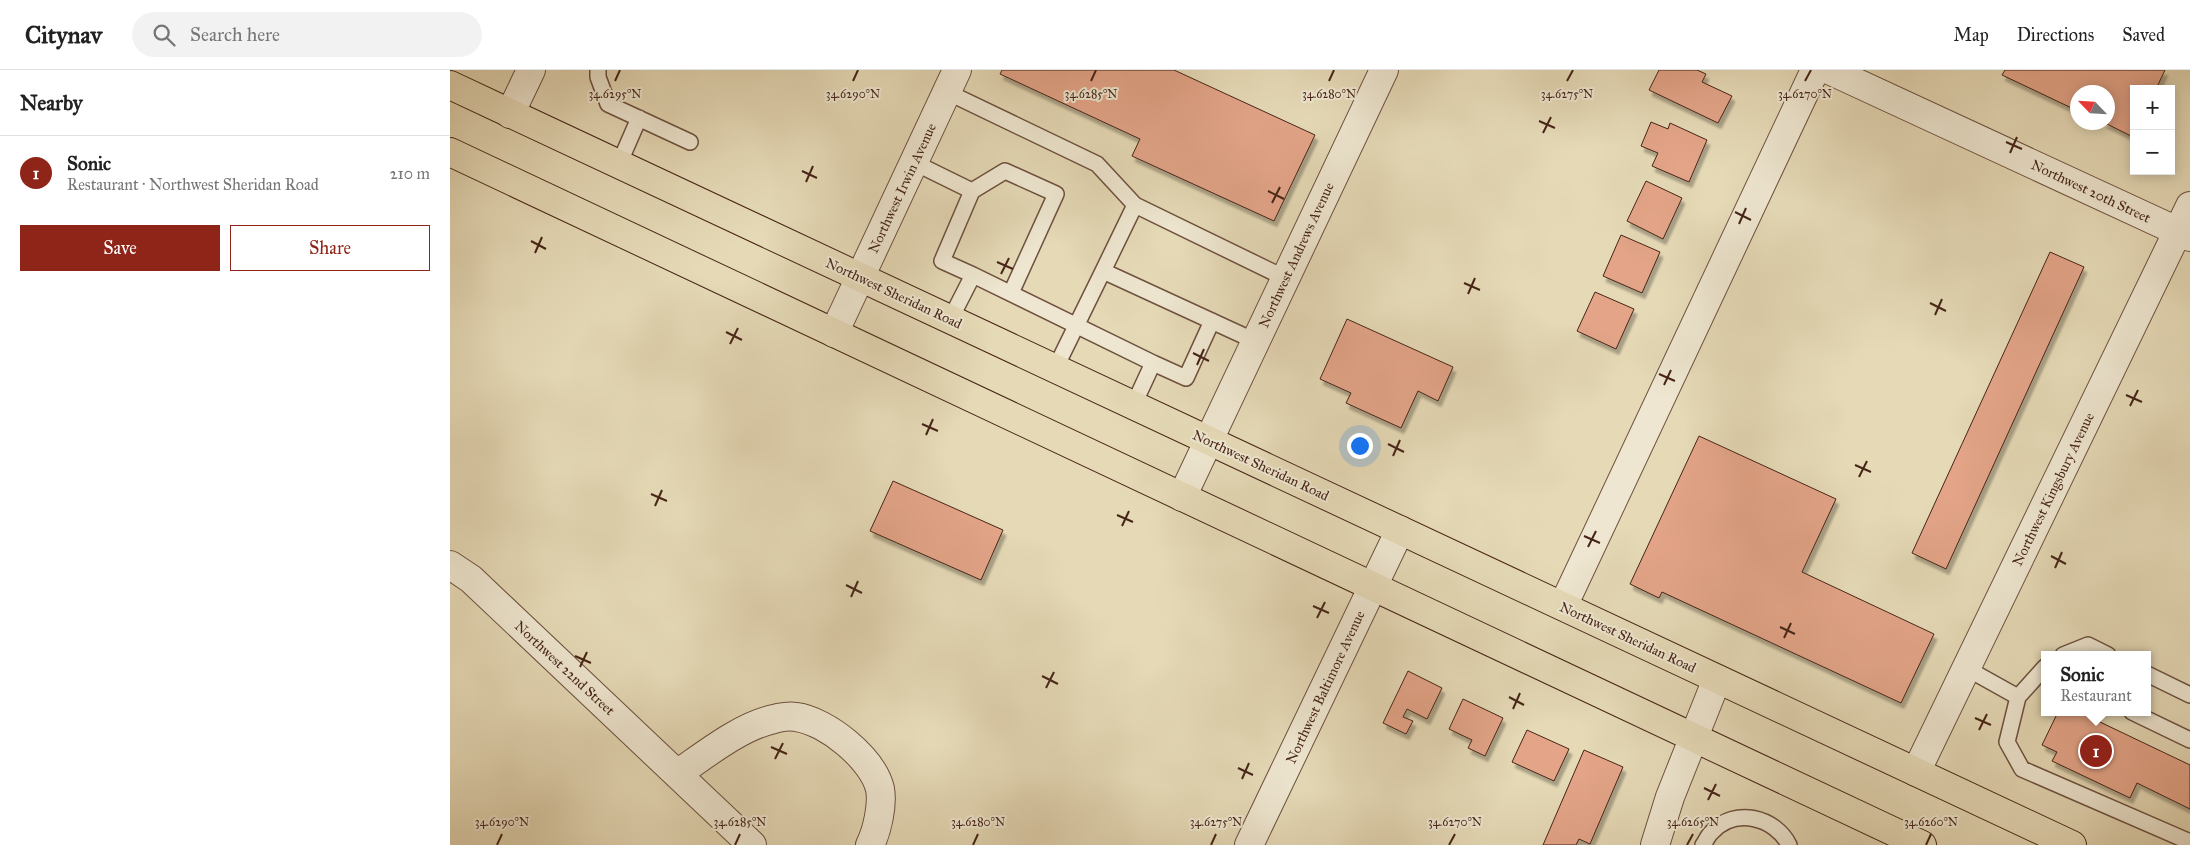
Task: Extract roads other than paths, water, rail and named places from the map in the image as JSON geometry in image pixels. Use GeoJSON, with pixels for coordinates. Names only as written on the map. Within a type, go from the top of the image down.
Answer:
{"type":"FeatureCollection","features":[{"type":"Feature","properties":{"kind":"main road","name":"Northwest Sheridan Road"},"geometry":{"type":"LineString","coordinates":[[450,85],[2072,845]]}},
{"type":"Feature","properties":{"kind":"main road"},"geometry":{"type":"LineString","coordinates":[[450,152],[1922,845]]}},
{"type":"Feature","properties":{"kind":"street"},"geometry":{"type":"LineString","coordinates":[[510,114],[531,70]]}},
{"type":"Feature","properties":{"kind":"street","name":"Northwest Andrews Avenue"},"geometry":{"type":"LineString","coordinates":[[1182,497],[1384,70]]}},
{"type":"Feature","properties":{"kind":"street"},"geometry":{"type":"LineString","coordinates":[[1563,606],[1815,70]]}},
{"type":"Feature","properties":{"kind":"street","name":"Northwest 20th Street"},"geometry":{"type":"LineString","coordinates":[[1829,70],[2184,234]]}},
{"type":"Feature","properties":{"kind":"street","name":"Northwest Irwin Avenue"},"geometry":{"type":"LineString","coordinates":[[834,333],[952,81]]}},
{"type":"Feature","properties":{"kind":"street","name":"Northwest Kingsbury Avenue"},"geometry":{"type":"LineString","coordinates":[[1916,772],[1966,668],[2184,234],[2190,206]]}},
{"type":"Feature","properties":{"kind":"street","name":"Northwest Baltimore Avenue"},"geometry":{"type":"LineString","coordinates":[[1250,845],[1400,530]]}},
{"type":"Feature","properties":{"kind":"street","name":"Northwest 22nd Street"},"geometry":{"type":"LineString","coordinates":[[450,565],[471,579],[752,845]]}},
{"type":"Feature","properties":{"kind":"street"},"geometry":{"type":"LineString","coordinates":[[1656,845],[1670,797],[1717,679]]}},
{"type":"Feature","properties":{"kind":"street"},"geometry":{"type":"LineString","coordinates":[[677,774],[742,731],[773,719],[797,717],[821,726],[853,747],[873,770],[880,791],[877,831],[870,845]]}},
{"type":"Feature","properties":{"kind":"lane"},"geometry":{"type":"LineString","coordinates":[[598,70],[598,77],[608,104],[690,142]]}},
{"type":"Feature","properties":{"kind":"lane"},"geometry":{"type":"LineString","coordinates":[[952,81],[1097,164],[1135,204],[1285,278]]}},
{"type":"Feature","properties":{"kind":"lane"},"geometry":{"type":"LineString","coordinates":[[619,164],[639,118]]}},
{"type":"Feature","properties":{"kind":"lane"},"geometry":{"type":"LineString","coordinates":[[913,162],[972,191]]}},
{"type":"Feature","properties":{"kind":"lane"},"geometry":{"type":"LineString","coordinates":[[1011,293],[1056,194],[1005,170],[972,191],[942,261],[1186,378],[1212,321]]}},
{"type":"Feature","properties":{"kind":"lane"},"geometry":{"type":"LineString","coordinates":[[1055,369],[1135,204]]}},
{"type":"Feature","properties":{"kind":"lane"},"geometry":{"type":"LineString","coordinates":[[1103,271],[1255,341]]}},
{"type":"Feature","properties":{"kind":"lane"},"geometry":{"type":"LineString","coordinates":[[950,320],[972,275]]}},
{"type":"Feature","properties":{"kind":"lane"},"geometry":{"type":"LineString","coordinates":[[1134,404],[1152,363]]}},
{"type":"Feature","properties":{"kind":"lane"},"geometry":{"type":"LineString","coordinates":[[2073,651],[2088,645],[2100,651]]}},
{"type":"Feature","properties":{"kind":"lane"},"geometry":{"type":"LineString","coordinates":[[1966,668],[2018,697]]}},
{"type":"Feature","properties":{"kind":"lane"},"geometry":{"type":"LineString","coordinates":[[2041,672],[2018,697],[2007,742],[2022,769],[2190,842]]}},
{"type":"Feature","properties":{"kind":"lane"},"geometry":{"type":"LineString","coordinates":[[2151,676],[2190,695]]}},
{"type":"Feature","properties":{"kind":"lane"},"geometry":{"type":"LineString","coordinates":[[2140,716],[2190,740]]}},
{"type":"Feature","properties":{"kind":"lane"},"geometry":{"type":"LineString","coordinates":[[1703,845],[1712,831],[1725,822],[1741,818],[1758,819],[1773,825],[1785,837],[1789,845]]}},
{"type":"Feature","properties":{"kind":"place","name":"Sonic"},"geometry":{"type":"Point","coordinates":[2096,751]}}]}
